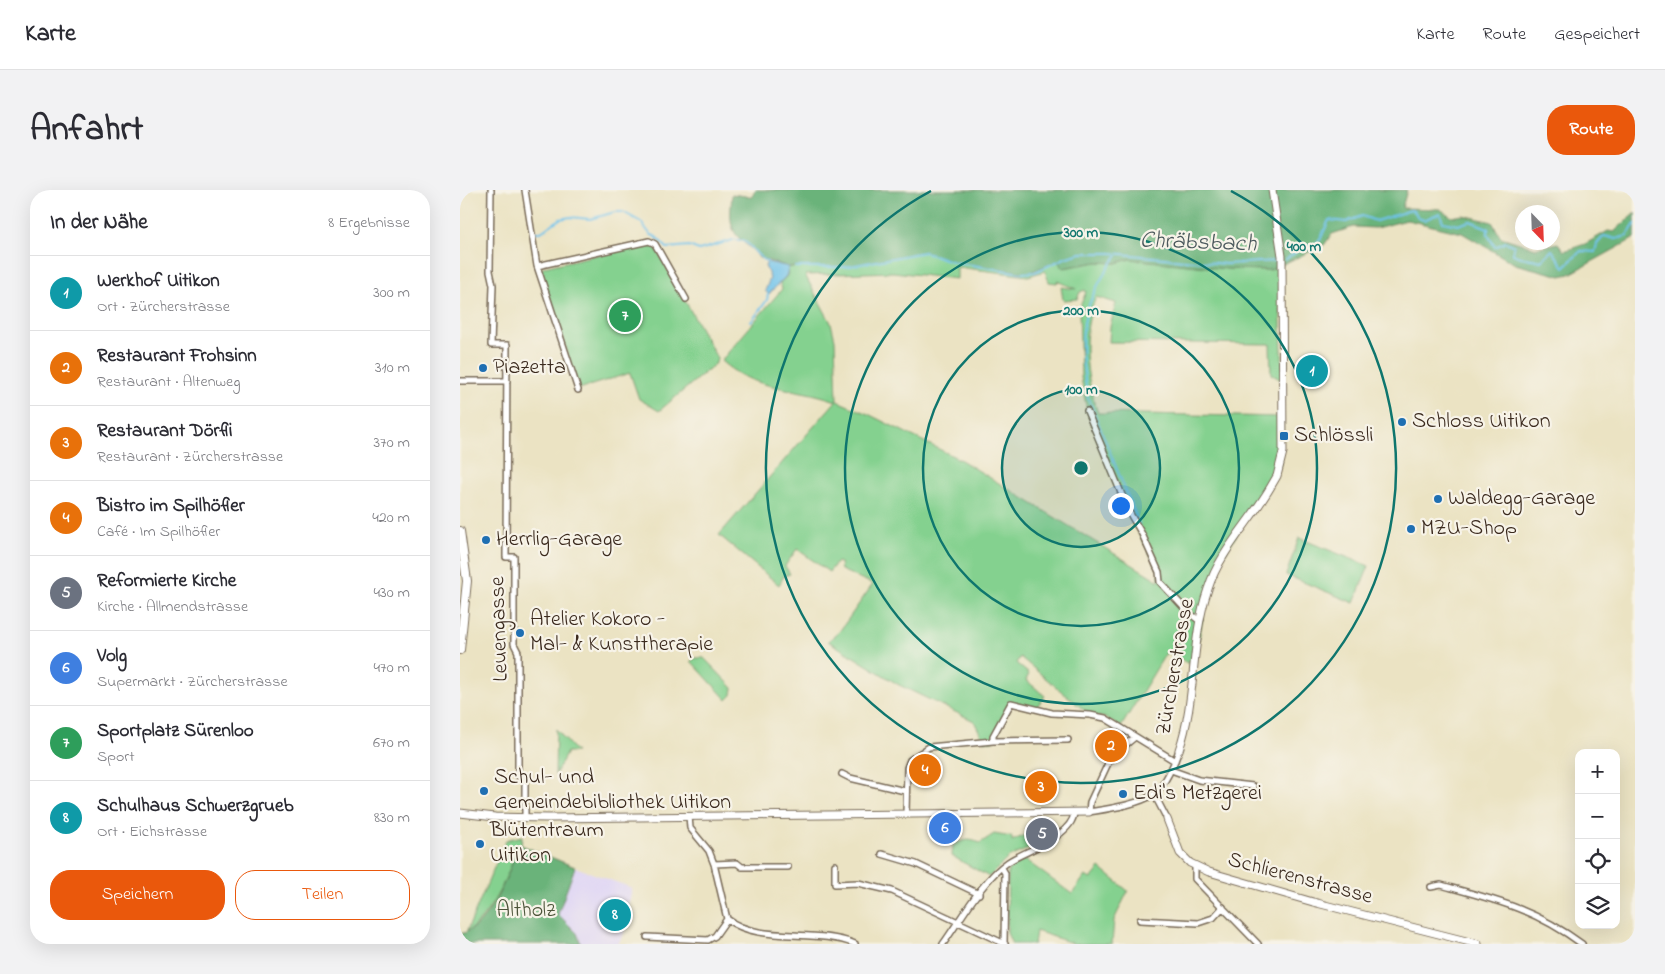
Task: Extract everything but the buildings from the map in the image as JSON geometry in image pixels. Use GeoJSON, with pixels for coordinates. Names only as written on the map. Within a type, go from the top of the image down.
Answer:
{"type":"FeatureCollection","features":[{"type":"Feature","properties":{"kind":"main road"},"geometry":{"type":"LineString","coordinates":[[460,531],[467,581],[460,650]]}},
{"type":"Feature","properties":{"kind":"street","name":"Leuengasse"},"geometry":{"type":"LineString","coordinates":[[491,190],[490,270],[493,285],[491,344],[507,345],[506,557],[514,557],[514,644],[518,652],[518,776],[525,776],[525,818]]}},
{"type":"Feature","properties":{"kind":"street"},"geometry":{"type":"LineString","coordinates":[[525,190],[537,266],[578,390]]}},
{"type":"Feature","properties":{"kind":"street","name":"Zürcherstrasse"},"geometry":{"type":"LineString","coordinates":[[1154,794],[1175,761],[1190,711],[1201,619],[1208,588],[1215,572],[1266,496],[1280,465],[1284,446],[1280,238],[1272,190]]}},
{"type":"Feature","properties":{"kind":"street"},"geometry":{"type":"LineString","coordinates":[[537,266],[649,241],[655,244],[686,299]]}},
{"type":"Feature","properties":{"kind":"street"},"geometry":{"type":"LineString","coordinates":[[460,380],[507,381]]}},
{"type":"Feature","properties":{"kind":"street"},"geometry":{"type":"LineString","coordinates":[[1087,411],[1129,512],[1142,534],[1155,564],[1160,582],[1187,611],[1197,619],[1201,619]]}},
{"type":"Feature","properties":{"kind":"street"},"geometry":{"type":"LineString","coordinates":[[993,741],[993,736],[1011,703],[1052,713],[1105,718],[1175,761]]}},
{"type":"Feature","properties":{"kind":"street"},"geometry":{"type":"LineString","coordinates":[[1088,812],[1090,802],[1111,757],[1135,736]]}},
{"type":"Feature","properties":{"kind":"street"},"geometry":{"type":"LineString","coordinates":[[906,814],[905,776],[910,760],[922,750],[929,747],[993,741],[1068,740]]}},
{"type":"Feature","properties":{"kind":"street"},"geometry":{"type":"LineString","coordinates":[[1171,770],[1199,780],[1253,786]]}},
{"type":"Feature","properties":{"kind":"street"},"geometry":{"type":"LineString","coordinates":[[842,774],[850,778],[905,791]]}},
{"type":"Feature","properties":{"kind":"street"},"geometry":{"type":"LineString","coordinates":[[460,813],[525,818],[1074,813],[1118,806],[1154,794]]}},
{"type":"Feature","properties":{"kind":"street","name":"Schlierenstrasse"},"geometry":{"type":"LineString","coordinates":[[1154,794],[1167,819],[1176,846],[1186,860],[1195,866],[1209,872],[1297,898],[1478,944]]}},
{"type":"Feature","properties":{"kind":"street"},"geometry":{"type":"LineString","coordinates":[[943,944],[979,894],[1002,868],[1013,859],[1051,840],[1072,821],[1074,813]]}},
{"type":"Feature","properties":{"kind":"street"},"geometry":{"type":"LineString","coordinates":[[689,816],[691,830],[709,851],[714,864],[727,919],[743,933],[758,938],[835,938],[855,944]]}},
{"type":"Feature","properties":{"kind":"street"},"geometry":{"type":"LineString","coordinates":[[882,854],[916,864],[979,894]]}},
{"type":"Feature","properties":{"kind":"street"},"geometry":{"type":"LineString","coordinates":[[714,864],[737,863],[742,867],[788,867]]}},
{"type":"Feature","properties":{"kind":"street"},"geometry":{"type":"LineString","coordinates":[[835,865],[835,884],[858,883],[876,886],[910,898],[1004,944],[1005,873],[1002,868]]}},
{"type":"Feature","properties":{"kind":"street"},"geometry":{"type":"LineString","coordinates":[[1195,866],[1194,879],[1258,944]]}},
{"type":"Feature","properties":{"kind":"street"},"geometry":{"type":"LineString","coordinates":[[1431,886],[1441,885],[1505,902],[1532,912],[1559,927],[1582,944]]}},
{"type":"Feature","properties":{"kind":"street"},"geometry":{"type":"LineString","coordinates":[[1140,920],[1198,923],[1213,918],[1223,907]]}},
{"type":"Feature","properties":{"kind":"street"},"geometry":{"type":"LineString","coordinates":[[646,937],[708,940],[715,936],[727,919]]}},
{"type":"Feature","properties":{"kind":"shaded area"},"geometry":{"type":"Polygon","coordinates":[[[575,867],[632,888],[624,933],[618,944],[581,944],[577,933],[558,914],[575,867]]]}},
{"type":"Feature","properties":{"kind":"green space"},"geometry":{"type":"Polygon","coordinates":[[[755,190],[1407,190],[1402,208],[1440,209],[1452,217],[1463,215],[1492,222],[1501,237],[1515,241],[1515,250],[1560,250],[1560,246],[1564,251],[1585,244],[1608,231],[1614,232],[1635,213],[1635,238],[1570,274],[1561,276],[1515,264],[1462,233],[1407,220],[1376,228],[1353,227],[1332,234],[1324,245],[1270,270],[1228,269],[1130,259],[1116,263],[1097,262],[1063,268],[1058,261],[1028,273],[954,262],[924,252],[845,267],[789,267],[759,258],[733,229],[731,223],[732,194],[752,197],[755,190]]]}},
{"type":"Feature","properties":{"kind":"green space"},"geometry":{"type":"Polygon","coordinates":[[[649,243],[654,245],[717,358],[716,363],[659,411],[639,399],[630,373],[579,389],[541,271],[544,267],[649,243]]]}},
{"type":"Feature","properties":{"kind":"green space"},"geometry":{"type":"Polygon","coordinates":[[[924,252],[1035,272],[1058,261],[1063,268],[1097,262],[1116,263],[1130,259],[1228,269],[1270,270],[1279,266],[1283,381],[1271,374],[1270,344],[1109,342],[1110,327],[1116,303],[1096,297],[1091,311],[1086,340],[1087,370],[1098,413],[1283,417],[1280,465],[1221,560],[1208,588],[1194,667],[1170,653],[1166,653],[1121,727],[1105,718],[1090,715],[1020,657],[1016,663],[1029,674],[1026,680],[1045,696],[1035,709],[1011,703],[993,741],[984,741],[974,721],[899,685],[828,641],[839,632],[873,584],[841,570],[840,563],[837,562],[829,572],[797,549],[785,566],[790,574],[784,576],[779,585],[719,535],[836,401],[762,383],[734,371],[721,361],[782,289],[780,283],[787,276],[789,267],[845,267],[924,252]],[[957,267],[957,279],[893,272],[805,275],[831,323],[835,340],[837,401],[868,414],[961,460],[1159,581],[1159,572],[1135,526],[1087,411],[1081,377],[1079,309],[1086,292],[1085,290],[1080,292],[1077,299],[1063,300],[1061,287],[1076,289],[1057,281],[1057,283],[1049,282],[1045,271],[1028,276],[957,267]]]}},
{"type":"Feature","properties":{"kind":"green space"},"geometry":{"type":"Polygon","coordinates":[[[1299,538],[1369,566],[1354,603],[1286,575],[1299,538]]]}},
{"type":"Feature","properties":{"kind":"green space"},"geometry":{"type":"Polygon","coordinates":[[[696,658],[704,658],[733,688],[732,695],[727,700],[691,661],[696,658]]]}},
{"type":"Feature","properties":{"kind":"green space"},"geometry":{"type":"Polygon","coordinates":[[[556,729],[576,752],[567,752],[555,775],[556,729]]]}},
{"type":"Feature","properties":{"kind":"green space"},"geometry":{"type":"Polygon","coordinates":[[[1030,833],[1035,844],[1033,847],[1009,857],[989,877],[952,856],[953,845],[963,841],[973,840],[980,843],[994,834],[1012,837],[1012,841],[1030,833]]]}},
{"type":"Feature","properties":{"kind":"green space"},"geometry":{"type":"Polygon","coordinates":[[[522,836],[520,854],[516,853],[496,897],[483,916],[466,933],[506,840],[522,836]]]}},
{"type":"Feature","properties":{"kind":"green space","name":"Altholz"},"geometry":{"type":"Polygon","coordinates":[[[521,845],[575,867],[558,914],[577,933],[581,944],[460,944],[460,934],[470,930],[488,913],[502,888],[516,853],[520,853],[521,845]]]}},
{"type":"Feature","properties":{"kind":"green space"},"geometry":{"type":"Polygon","coordinates":[[[1024,859],[1072,894],[1085,876],[1091,879],[1100,868],[1128,891],[1114,920],[1112,944],[1075,944],[1036,931],[1034,944],[1012,944],[1007,933],[1008,871],[1024,859]]]}},
{"type":"Feature","properties":{"kind":"water"},"geometry":{"type":"Polygon","coordinates":[[[767,262],[789,267],[786,276],[769,294],[765,291],[770,278],[765,266],[767,262]]]}},
{"type":"Feature","properties":{"kind":"waterway","name":"Chräbsbach"},"geometry":{"type":"LineString","coordinates":[[1285,260],[1305,246],[1320,240],[1329,220],[1346,222],[1362,216],[1376,221],[1411,210],[1415,212],[1418,218],[1424,220],[1440,213],[1443,222],[1458,225],[1470,221],[1488,228],[1488,235],[1495,247],[1506,242],[1514,246],[1513,254],[1520,257],[1541,261],[1552,250],[1564,267],[1581,251],[1595,252],[1597,244],[1604,236],[1616,239],[1627,236],[1635,224]]}},
{"type":"Feature","properties":{"kind":"waterway"},"geometry":{"type":"LineString","coordinates":[[535,232],[541,232],[560,219],[570,217],[590,219],[615,212],[623,212],[641,222],[650,234],[667,248],[689,246],[699,250],[733,240]]}},
{"type":"Feature","properties":{"kind":"waterway"},"geometry":{"type":"LineString","coordinates":[[736,240],[745,242],[767,262]]}},
{"type":"Feature","properties":{"kind":"waterway","name":"Chräbsbach"},"geometry":{"type":"LineString","coordinates":[[795,267],[845,267],[924,252],[954,262],[1021,273],[1035,272],[1067,257],[1081,253],[1111,253],[1226,264],[1277,261]]}},
{"type":"Feature","properties":{"kind":"waterway"},"geometry":{"type":"LineString","coordinates":[[1118,254],[1095,290],[1088,306],[1082,339],[1083,357],[1088,398],[1139,524]]}},
{"type":"Feature","properties":{"kind":"waterway"},"geometry":{"type":"LineString","coordinates":[[751,322],[767,300],[768,294]]}},
{"type":"Feature","properties":{"kind":"place","name":"Sportplatz Sürenloo"},"geometry":{"type":"Point","coordinates":[625,316]}},
{"type":"Feature","properties":{"kind":"place","name":"Piazetta"},"geometry":{"type":"Point","coordinates":[483,368]}},
{"type":"Feature","properties":{"kind":"place","name":"Werkhof Uitikon"},"geometry":{"type":"Point","coordinates":[1312,371]}},
{"type":"Feature","properties":{"kind":"place","name":"Schloss Uitikon"},"geometry":{"type":"Point","coordinates":[1402,422]}},
{"type":"Feature","properties":{"kind":"place","name":"Schlössli"},"geometry":{"type":"Point","coordinates":[1284,436]}},
{"type":"Feature","properties":{"kind":"place","name":"Waldegg-Garage"},"geometry":{"type":"Point","coordinates":[1438,499]}},
{"type":"Feature","properties":{"kind":"place","name":"MZU-Shop"},"geometry":{"type":"Point","coordinates":[1411,529]}},
{"type":"Feature","properties":{"kind":"place","name":"Herrlig-Garage"},"geometry":{"type":"Point","coordinates":[486,540]}},
{"type":"Feature","properties":{"kind":"place","name":"Atelier Kokoro - Mal- & Kunsttherapie"},"geometry":{"type":"Point","coordinates":[520,633]}},
{"type":"Feature","properties":{"kind":"place","name":"Restaurant Frohsinn"},"geometry":{"type":"Point","coordinates":[1111,746]}},
{"type":"Feature","properties":{"kind":"place","name":"Bistro im Spilhöfler"},"geometry":{"type":"Point","coordinates":[925,770]}},
{"type":"Feature","properties":{"kind":"place","name":"Restaurant Dörfli"},"geometry":{"type":"Point","coordinates":[1041,787]}},
{"type":"Feature","properties":{"kind":"place","name":"Schul- und Gemeindebibliothek Uitikon"},"geometry":{"type":"Point","coordinates":[484,791]}},
{"type":"Feature","properties":{"kind":"place","name":"Edi's Metzgerei"},"geometry":{"type":"Point","coordinates":[1123,794]}},
{"type":"Feature","properties":{"kind":"place","name":"Volg"},"geometry":{"type":"Point","coordinates":[945,828]}},
{"type":"Feature","properties":{"kind":"place","name":"Reformierte Kirche"},"geometry":{"type":"Point","coordinates":[1042,834]}},
{"type":"Feature","properties":{"kind":"place","name":"Blütentraum Uitikon"},"geometry":{"type":"Point","coordinates":[480,844]}},
{"type":"Feature","properties":{"kind":"place","name":"Schulhaus Schwerzgrueb"},"geometry":{"type":"Point","coordinates":[615,915]}}]}
